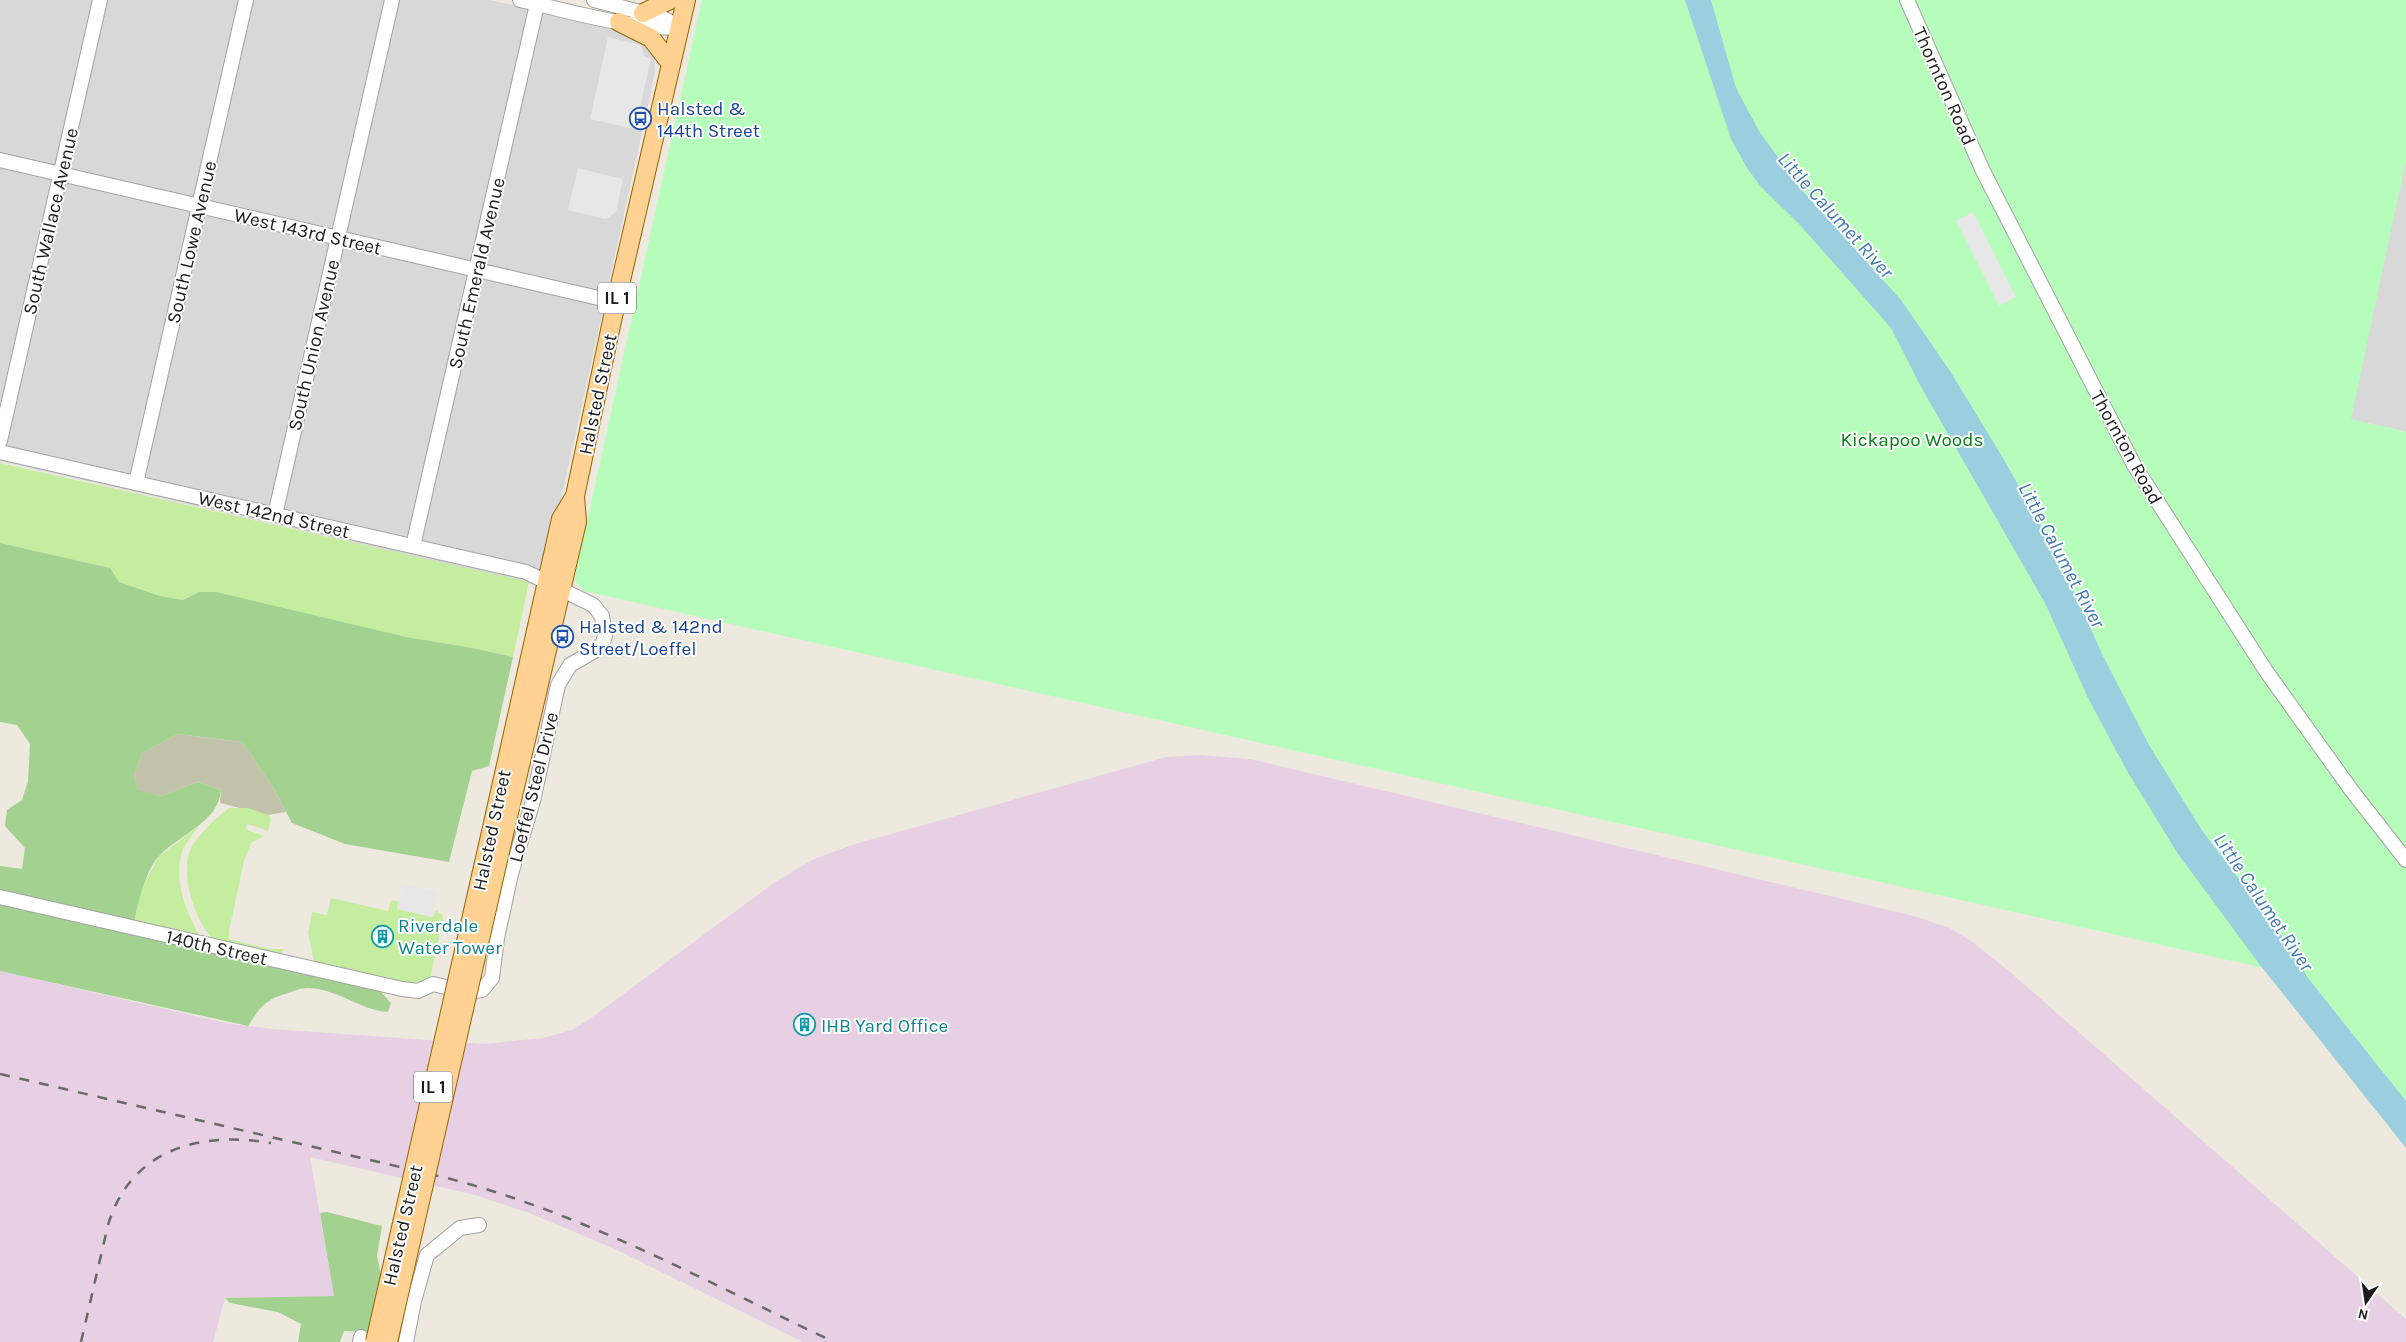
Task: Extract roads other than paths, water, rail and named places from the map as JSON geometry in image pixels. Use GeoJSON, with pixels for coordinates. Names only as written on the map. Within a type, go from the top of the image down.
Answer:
{"type":"FeatureCollection","features":[{"type":"Feature","properties":{"kind":"main road"},"geometry":{"type":"LineString","coordinates":[[643,13],[670,0]]}},
{"type":"Feature","properties":{"kind":"main road","name":"Halsted Street"},"geometry":{"type":"LineString","coordinates":[[388,1342],[498,833],[555,585],[561,519],[575,496],[616,302],[686,0]]}},
{"type":"Feature","properties":{"kind":"main road"},"geometry":{"type":"LineString","coordinates":[[619,22],[651,38],[671,64]]}},
{"type":"Feature","properties":{"kind":"main road","name":"Halsted Street"},"geometry":{"type":"LineString","coordinates":[[366,1340],[498,833]]}},
{"type":"Feature","properties":{"kind":"street","name":"South Wallace Avenue"},"geometry":{"type":"LineString","coordinates":[[0,441],[100,0]]}},
{"type":"Feature","properties":{"kind":"street","name":"South Lowe Avenue"},"geometry":{"type":"LineString","coordinates":[[136,483],[246,0]]}},
{"type":"Feature","properties":{"kind":"street","name":"South Union Avenue"},"geometry":{"type":"LineString","coordinates":[[275,514],[392,0]]}},
{"type":"Feature","properties":{"kind":"street"},"geometry":{"type":"LineString","coordinates":[[520,0],[538,2],[619,22],[660,28],[680,28]]}},
{"type":"Feature","properties":{"kind":"street"},"geometry":{"type":"LineString","coordinates":[[594,0],[663,18],[680,28]]}},
{"type":"Feature","properties":{"kind":"street","name":"Thornton Road"},"geometry":{"type":"LineString","coordinates":[[1907,0],[1983,171],[2134,465],[2266,671],[2352,791],[2406,860]]}},
{"type":"Feature","properties":{"kind":"street"},"geometry":{"type":"LineString","coordinates":[[1917,0],[1922,33]]}},
{"type":"Feature","properties":{"kind":"street","name":"South Emerald Avenue"},"geometry":{"type":"LineString","coordinates":[[413,546],[538,2]]}},
{"type":"Feature","properties":{"kind":"street","name":"West 143rd Street"},"geometry":{"type":"LineString","coordinates":[[0,160],[616,302]]}},
{"type":"Feature","properties":{"kind":"street","name":"West 142nd Street"},"geometry":{"type":"LineString","coordinates":[[0,452],[526,572],[555,585]]}},
{"type":"Feature","properties":{"kind":"street","name":"Loeffel Steel Drive"},"geometry":{"type":"LineString","coordinates":[[433,984],[476,992],[489,984],[492,978],[499,928],[511,874],[535,793],[558,684],[570,666],[598,649],[603,643],[605,626],[602,616],[593,605],[555,585]]}},
{"type":"Feature","properties":{"kind":"street","name":"140th Street"},"geometry":{"type":"LineString","coordinates":[[0,897],[402,989],[418,991],[433,984]]}},
{"type":"Feature","properties":{"kind":"street"},"geometry":{"type":"LineString","coordinates":[[406,1342],[414,1301],[427,1255],[460,1228],[479,1225]]}},
{"type":"Feature","properties":{"kind":"water"},"geometry":{"type":"Polygon","coordinates":[[[1685,0],[1711,0],[1736,88],[1759,131],[1800,188],[1901,300],[1950,371],[2003,458],[2057,554],[2103,656],[2149,745],[2201,829],[2280,933],[2308,978],[2406,1101],[2406,1148],[2260,965],[2178,854],[2127,771],[2088,698],[2046,605],[1921,387],[1891,328],[1800,225],[1761,187],[1747,168],[1731,139],[1685,0]]]}},
{"type":"Feature","properties":{"kind":"railway"},"geometry":{"type":"LineString","coordinates":[[0,1074],[443,1177],[494,1192],[544,1209],[643,1250],[834,1342]]}},
{"type":"Feature","properties":{"kind":"railway"},"geometry":{"type":"LineString","coordinates":[[81,1342],[108,1225],[119,1199],[133,1178],[151,1162],[171,1151],[194,1144],[218,1140],[271,1143]]}},
{"type":"Feature","properties":{"kind":"place","name":"Halsted & 144th Street"},"geometry":{"type":"Point","coordinates":[641,119]}},
{"type":"Feature","properties":{"kind":"place","name":"Halsted & 142nd Street/Loeffel"},"geometry":{"type":"Point","coordinates":[563,637]}},
{"type":"Feature","properties":{"kind":"place","name":"Riverdale Water Tower"},"geometry":{"type":"Point","coordinates":[382,936]}},
{"type":"Feature","properties":{"kind":"place","name":"IHB Yard Office"},"geometry":{"type":"Point","coordinates":[805,1025]}},
{"type":"Feature","properties":{"kind":"water label","name":"Little Calumet River"},"geometry":{"type":"Point","coordinates":[1836,215]}},
{"type":"Feature","properties":{"kind":"water label","name":"Little Calumet River"},"geometry":{"type":"Point","coordinates":[2062,555]}},
{"type":"Feature","properties":{"kind":"water label","name":"Little Calumet River"},"geometry":{"type":"Point","coordinates":[2264,902]}},
{"type":"Feature","properties":{"kind":"park label","name":"Kickapoo Woods"},"geometry":{"type":"Point","coordinates":[1912,439]}}]}
